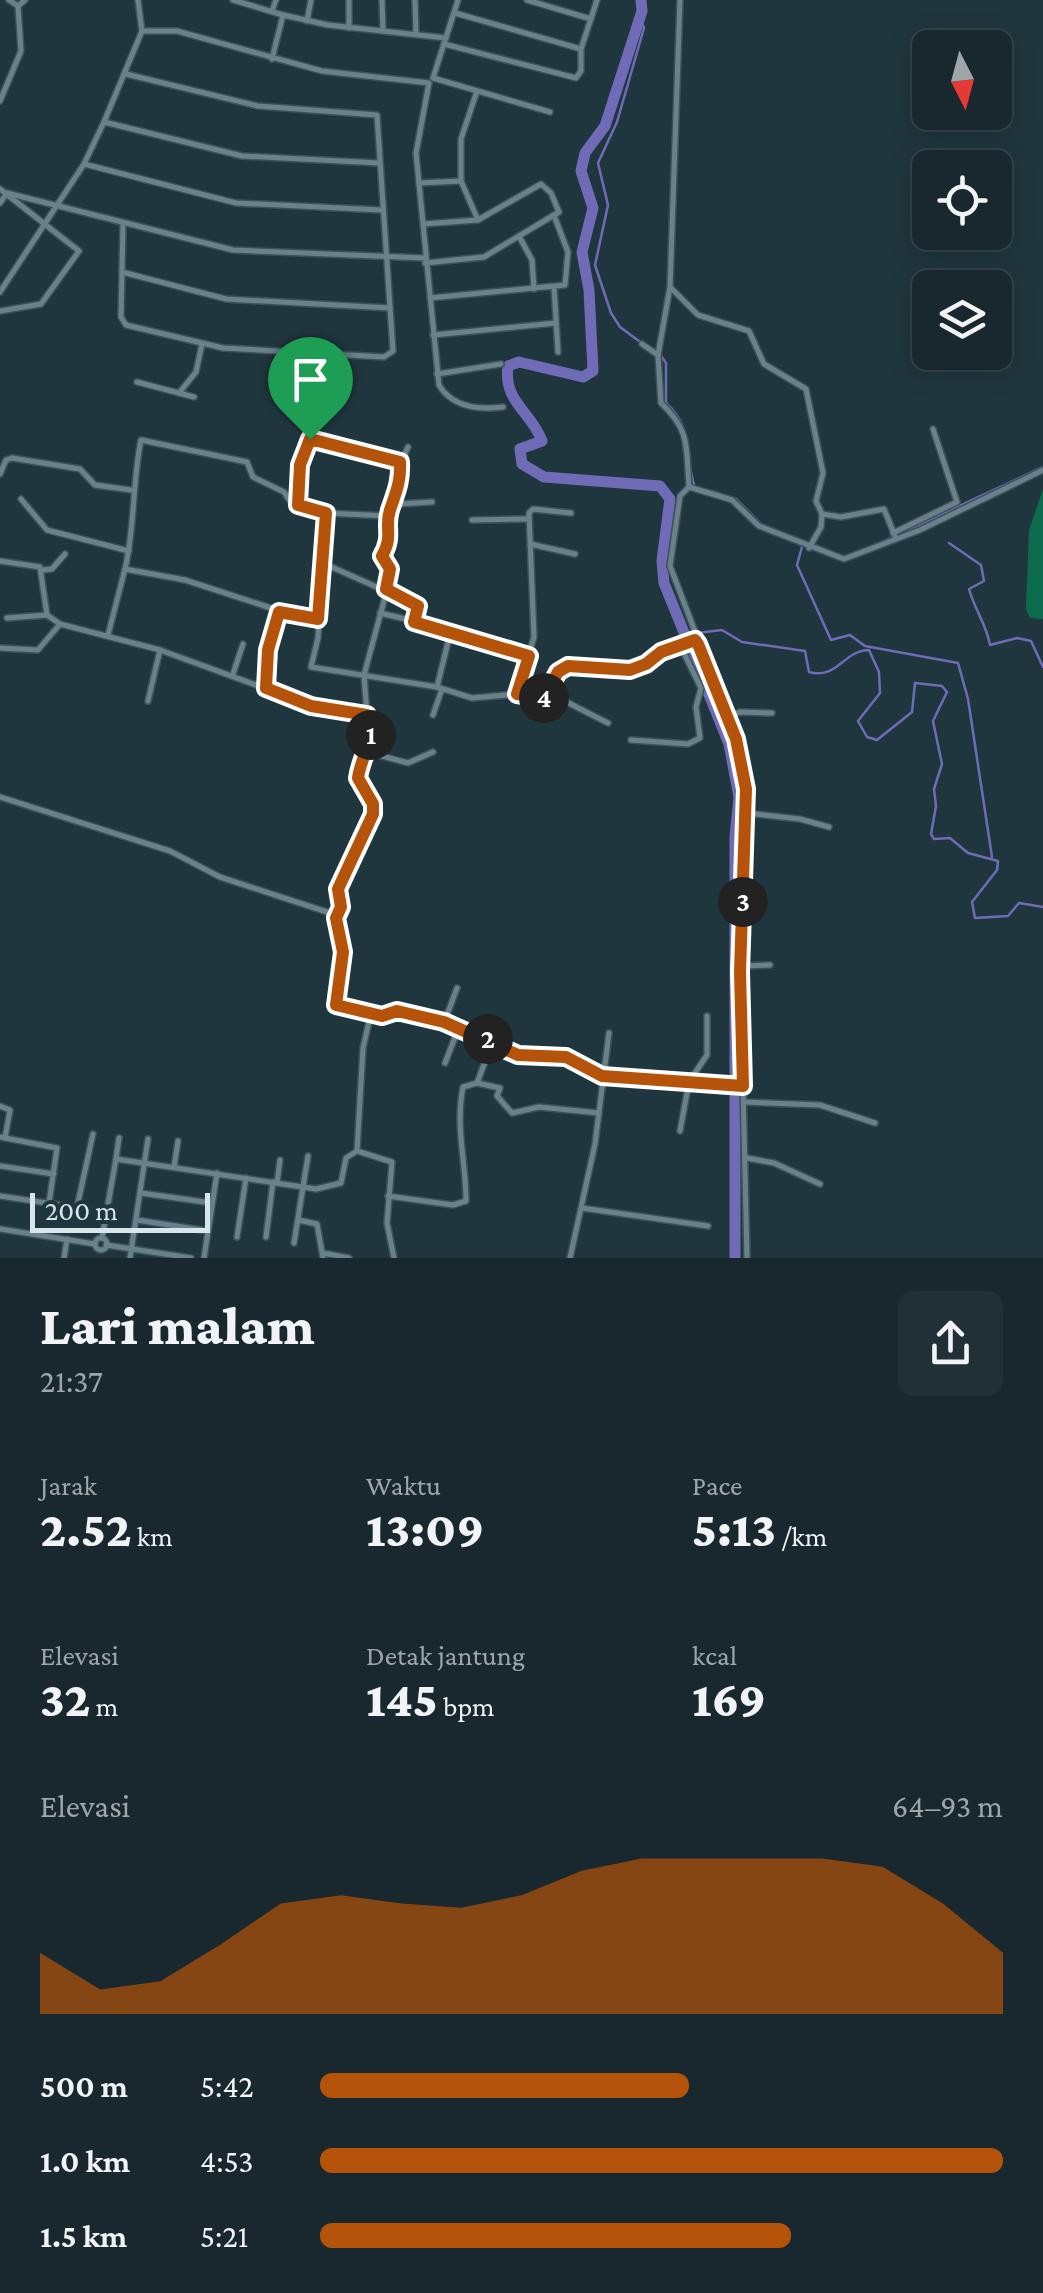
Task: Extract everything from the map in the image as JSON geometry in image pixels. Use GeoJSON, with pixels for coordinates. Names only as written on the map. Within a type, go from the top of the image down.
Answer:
{"type":"FeatureCollection","features":[{"type":"Feature","properties":{"kind":"street"},"geometry":{"type":"LineString","coordinates":[[0,2],[9,0],[18,6]]}},
{"type":"Feature","properties":{"kind":"street"},"geometry":{"type":"LineString","coordinates":[[18,6],[25,0]]}},
{"type":"Feature","properties":{"kind":"street"},"geometry":{"type":"LineString","coordinates":[[0,292],[84,164],[104,122],[142,31],[138,0]]}},
{"type":"Feature","properties":{"kind":"street"},"geometry":{"type":"LineString","coordinates":[[272,12],[276,0]]}},
{"type":"Feature","properties":{"kind":"street"},"geometry":{"type":"LineString","coordinates":[[306,21],[310,0]]}},
{"type":"Feature","properties":{"kind":"street"},"geometry":{"type":"LineString","coordinates":[[349,0],[349,28]]}},
{"type":"Feature","properties":{"kind":"street"},"geometry":{"type":"LineString","coordinates":[[382,0],[384,32]]}},
{"type":"Feature","properties":{"kind":"street"},"geometry":{"type":"LineString","coordinates":[[415,0],[416,34]]}},
{"type":"Feature","properties":{"kind":"street"},"geometry":{"type":"LineString","coordinates":[[458,0],[416,136],[437,374],[442,392],[450,398],[470,407],[503,407]]}},
{"type":"Feature","properties":{"kind":"street"},"geometry":{"type":"LineString","coordinates":[[528,0],[591,19]]}},
{"type":"Feature","properties":{"kind":"street"},"geometry":{"type":"LineString","coordinates":[[559,10],[562,0]]}},
{"type":"Feature","properties":{"kind":"street"},"geometry":{"type":"LineString","coordinates":[[237,1],[306,21],[416,34],[570,78],[582,71],[580,49],[597,0]]}},
{"type":"Feature","properties":{"kind":"street"},"geometry":{"type":"LineString","coordinates":[[680,0],[670,287],[658,353],[661,403],[676,416],[684,433],[688,487],[680,500],[670,566],[691,614],[695,640],[740,756],[746,813],[740,1086],[746,1158],[746,1258]]}},
{"type":"Feature","properties":{"kind":"street"},"geometry":{"type":"LineString","coordinates":[[0,101],[20,52],[18,6]]}},
{"type":"Feature","properties":{"kind":"street"},"geometry":{"type":"LineString","coordinates":[[455,13],[580,49]]}},
{"type":"Feature","properties":{"kind":"street"},"geometry":{"type":"LineString","coordinates":[[272,59],[283,14]]}},
{"type":"Feature","properties":{"kind":"street"},"geometry":{"type":"LineString","coordinates":[[142,31],[177,31],[322,71],[431,81],[550,112]]}},
{"type":"Feature","properties":{"kind":"street"},"geometry":{"type":"LineString","coordinates":[[123,223],[121,317],[126,325],[202,344],[384,358],[392,351],[377,115],[258,106],[126,74]]}},
{"type":"Feature","properties":{"kind":"street"},"geometry":{"type":"LineString","coordinates":[[477,91],[462,139],[461,181],[478,220]]}},
{"type":"Feature","properties":{"kind":"street"},"geometry":{"type":"LineString","coordinates":[[104,122],[242,156],[379,163]]}},
{"type":"Feature","properties":{"kind":"street"},"geometry":{"type":"LineString","coordinates":[[84,164],[236,202],[381,210]]}},
{"type":"Feature","properties":{"kind":"street"},"geometry":{"type":"LineString","coordinates":[[419,183],[461,181]]}},
{"type":"Feature","properties":{"kind":"street"},"geometry":{"type":"LineString","coordinates":[[424,224],[478,220],[540,184],[546,185],[558,208],[555,218],[569,264],[568,283],[554,287],[430,298]]}},
{"type":"Feature","properties":{"kind":"street"},"geometry":{"type":"LineString","coordinates":[[3,191],[233,250],[386,260],[484,257],[555,218]]}},
{"type":"Feature","properties":{"kind":"street"},"geometry":{"type":"LineString","coordinates":[[0,203],[3,191]]}},
{"type":"Feature","properties":{"kind":"street"},"geometry":{"type":"LineString","coordinates":[[0,311],[41,304],[80,251],[3,191]]}},
{"type":"Feature","properties":{"kind":"street"},"geometry":{"type":"LineString","coordinates":[[520,238],[532,260],[534,289]]}},
{"type":"Feature","properties":{"kind":"street"},"geometry":{"type":"LineString","coordinates":[[122,272],[226,299],[390,308]]}},
{"type":"Feature","properties":{"kind":"street"},"geometry":{"type":"LineString","coordinates":[[554,287],[558,352]]}},
{"type":"Feature","properties":{"kind":"street"},"geometry":{"type":"LineString","coordinates":[[670,287],[698,315],[749,331],[764,364],[806,389],[823,473],[816,501],[822,514],[820,528],[810,545]]}},
{"type":"Feature","properties":{"kind":"street"},"geometry":{"type":"LineString","coordinates":[[433,334],[556,323]]}},
{"type":"Feature","properties":{"kind":"street"},"geometry":{"type":"LineString","coordinates":[[179,394],[196,372],[202,344]]}},
{"type":"Feature","properties":{"kind":"street"},"geometry":{"type":"LineString","coordinates":[[642,344],[658,353]]}},
{"type":"Feature","properties":{"kind":"street"},"geometry":{"type":"LineString","coordinates":[[437,374],[501,364]]}},
{"type":"Feature","properties":{"kind":"street"},"geometry":{"type":"LineString","coordinates":[[137,382],[194,397]]}},
{"type":"Feature","properties":{"kind":"street"},"geometry":{"type":"LineString","coordinates":[[895,536],[956,502],[933,429]]}},
{"type":"Feature","properties":{"kind":"street"},"geometry":{"type":"LineString","coordinates":[[298,505],[300,465],[310,439],[400,462]]}},
{"type":"Feature","properties":{"kind":"street"},"geometry":{"type":"LineString","coordinates":[[108,636],[130,551],[131,490],[141,440],[247,462],[253,478],[284,492],[298,505],[326,513],[389,516]]}},
{"type":"Feature","properties":{"kind":"street"},"geometry":{"type":"LineString","coordinates":[[408,447],[400,462],[401,483],[389,516],[391,540],[382,556],[390,569],[364,676],[372,730],[358,778],[373,804],[373,814],[338,889],[341,907],[336,918],[343,952],[334,1002],[340,1008],[382,1016],[397,1011],[444,1022],[523,1056],[572,1059],[602,1076],[740,1086]]}},
{"type":"Feature","properties":{"kind":"street"},"geometry":{"type":"LineString","coordinates":[[0,474],[6,460],[12,458],[80,469],[95,485],[131,490]]}},
{"type":"Feature","properties":{"kind":"street"},"geometry":{"type":"LineString","coordinates":[[688,487],[732,500],[759,526],[844,558],[1043,470]]}},
{"type":"Feature","properties":{"kind":"street"},"geometry":{"type":"LineString","coordinates":[[21,499],[47,530],[130,551]]}},
{"type":"Feature","properties":{"kind":"street"},"geometry":{"type":"LineString","coordinates":[[394,505],[432,502]]}},
{"type":"Feature","properties":{"kind":"street"},"geometry":{"type":"LineString","coordinates":[[517,694],[534,627],[528,584],[529,519],[533,509],[570,513]]}},
{"type":"Feature","properties":{"kind":"street"},"geometry":{"type":"LineString","coordinates":[[822,514],[840,517],[884,509],[895,536]]}},
{"type":"Feature","properties":{"kind":"street"},"geometry":{"type":"LineString","coordinates":[[326,513],[312,668],[440,688],[472,698],[517,694],[540,699],[549,693],[558,672],[568,666],[630,670],[679,643],[695,640]]}},
{"type":"Feature","properties":{"kind":"street"},"geometry":{"type":"LineString","coordinates":[[472,520],[529,519]]}},
{"type":"Feature","properties":{"kind":"street"},"geometry":{"type":"LineString","coordinates":[[530,544],[575,554]]}},
{"type":"Feature","properties":{"kind":"street"},"geometry":{"type":"LineString","coordinates":[[0,561],[52,569],[65,554]]}},
{"type":"Feature","properties":{"kind":"street"},"geometry":{"type":"LineString","coordinates":[[324,564],[418,606],[414,622]]}},
{"type":"Feature","properties":{"kind":"street"},"geometry":{"type":"LineString","coordinates":[[125,569],[185,580],[279,612],[318,619]]}},
{"type":"Feature","properties":{"kind":"street"},"geometry":{"type":"LineString","coordinates":[[42,570],[47,615]]}},
{"type":"Feature","properties":{"kind":"street"},"geometry":{"type":"LineString","coordinates":[[266,688],[268,650],[279,612]]}},
{"type":"Feature","properties":{"kind":"street"},"geometry":{"type":"LineString","coordinates":[[380,613],[452,630],[529,656]]}},
{"type":"Feature","properties":{"kind":"street"},"geometry":{"type":"LineString","coordinates":[[7,618],[47,615],[60,624],[233,674],[311,706],[367,715]]}},
{"type":"Feature","properties":{"kind":"street"},"geometry":{"type":"LineString","coordinates":[[0,648],[38,650],[60,624]]}},
{"type":"Feature","properties":{"kind":"street"},"geometry":{"type":"LineString","coordinates":[[433,715],[452,630]]}},
{"type":"Feature","properties":{"kind":"street"},"geometry":{"type":"LineString","coordinates":[[631,740],[688,744],[700,738],[696,707],[700,688],[679,643]]}},
{"type":"Feature","properties":{"kind":"street"},"geometry":{"type":"LineString","coordinates":[[233,674],[243,644]]}},
{"type":"Feature","properties":{"kind":"street"},"geometry":{"type":"LineString","coordinates":[[148,701],[160,650]]}},
{"type":"Feature","properties":{"kind":"street"},"geometry":{"type":"LineString","coordinates":[[549,693],[608,722]]}},
{"type":"Feature","properties":{"kind":"street"},"geometry":{"type":"LineString","coordinates":[[726,717],[740,712],[772,713]]}},
{"type":"Feature","properties":{"kind":"street"},"geometry":{"type":"LineString","coordinates":[[367,752],[408,764],[433,752]]}},
{"type":"Feature","properties":{"kind":"street"},"geometry":{"type":"LineString","coordinates":[[0,797],[170,850],[220,878],[336,918]]}},
{"type":"Feature","properties":{"kind":"street"},"geometry":{"type":"LineString","coordinates":[[746,813],[800,818],[829,827]]}},
{"type":"Feature","properties":{"kind":"street"},"geometry":{"type":"LineString","coordinates":[[741,966],[770,964]]}},
{"type":"Feature","properties":{"kind":"street"},"geometry":{"type":"LineString","coordinates":[[444,1022],[456,988]]}},
{"type":"Feature","properties":{"kind":"street"},"geometry":{"type":"LineString","coordinates":[[357,1151],[363,1048],[371,1013]]}},
{"type":"Feature","properties":{"kind":"street"},"geometry":{"type":"LineString","coordinates":[[680,1131],[689,1082],[707,1055],[708,1016]]}},
{"type":"Feature","properties":{"kind":"street"},"geometry":{"type":"LineString","coordinates":[[445,1063],[459,1027]]}},
{"type":"Feature","properties":{"kind":"street"},"geometry":{"type":"LineString","coordinates":[[570,1258],[599,1113],[609,1033]]}},
{"type":"Feature","properties":{"kind":"street"},"geometry":{"type":"LineString","coordinates":[[477,1083],[493,1040]]}},
{"type":"Feature","properties":{"kind":"street"},"geometry":{"type":"LineString","coordinates":[[388,1196],[452,1205],[466,1201],[464,1157],[458,1140],[462,1090],[477,1083],[500,1088],[496,1096],[512,1113],[539,1107],[599,1113]]}},
{"type":"Feature","properties":{"kind":"street"},"geometry":{"type":"LineString","coordinates":[[744,1102],[820,1105],[875,1123]]}},
{"type":"Feature","properties":{"kind":"street"},"geometry":{"type":"LineString","coordinates":[[0,1106],[10,1110],[3,1138],[57,1148],[49,1203]]}},
{"type":"Feature","properties":{"kind":"street"},"geometry":{"type":"LineString","coordinates":[[77,1208],[93,1134]]}},
{"type":"Feature","properties":{"kind":"street"},"geometry":{"type":"LineString","coordinates":[[98,1258],[119,1138]]}},
{"type":"Feature","properties":{"kind":"street"},"geometry":{"type":"LineString","coordinates":[[130,1258],[148,1139]]}},
{"type":"Feature","properties":{"kind":"street"},"geometry":{"type":"LineString","coordinates":[[174,1167],[178,1142]]}},
{"type":"Feature","properties":{"kind":"street"},"geometry":{"type":"LineString","coordinates":[[116,1159],[316,1189],[340,1183],[346,1158],[357,1151],[391,1161],[388,1196],[394,1258]]}},
{"type":"Feature","properties":{"kind":"street"},"geometry":{"type":"LineString","coordinates":[[294,1242],[308,1156]]}},
{"type":"Feature","properties":{"kind":"street"},"geometry":{"type":"LineString","coordinates":[[746,1158],[774,1163],[820,1184]]}},
{"type":"Feature","properties":{"kind":"street"},"geometry":{"type":"LineString","coordinates":[[266,1237],[280,1160]]}},
{"type":"Feature","properties":{"kind":"street"},"geometry":{"type":"LineString","coordinates":[[0,1166],[54,1174]]}},
{"type":"Feature","properties":{"kind":"street"},"geometry":{"type":"LineString","coordinates":[[204,1258],[217,1173]]}},
{"type":"Feature","properties":{"kind":"street"},"geometry":{"type":"LineString","coordinates":[[237,1237],[246,1178]]}},
{"type":"Feature","properties":{"kind":"street"},"geometry":{"type":"LineString","coordinates":[[140,1192],[212,1204]]}},
{"type":"Feature","properties":{"kind":"street"},"geometry":{"type":"LineString","coordinates":[[0,1196],[106,1212]]}},
{"type":"Feature","properties":{"kind":"street"},"geometry":{"type":"LineString","coordinates":[[582,1208],[708,1226]]}},
{"type":"Feature","properties":{"kind":"street"},"geometry":{"type":"LineString","coordinates":[[136,1220],[208,1230]]}},
{"type":"Feature","properties":{"kind":"street"},"geometry":{"type":"LineString","coordinates":[[298,1220],[317,1224],[322,1255],[349,1258]]}},
{"type":"Feature","properties":{"kind":"street"},"geometry":{"type":"LineString","coordinates":[[0,1229],[97,1247],[106,1245],[192,1258]]}},
{"type":"Feature","properties":{"kind":"street"},"geometry":{"type":"LineString","coordinates":[[102,1238],[106,1245]]}},
{"type":"Feature","properties":{"kind":"street"},"geometry":{"type":"LineString","coordinates":[[64,1258],[67,1239]]}},
{"type":"Feature","properties":{"kind":"green space"},"geometry":{"type":"Polygon","coordinates":[[[1043,489],[1043,619],[1030,618],[1026,609],[1029,530],[1043,489]]]}},
{"type":"Feature","properties":{"kind":"waterway"},"geometry":{"type":"LineString","coordinates":[[641,0],[642,11],[605,126],[585,153],[581,171],[593,208],[582,252],[589,290],[593,371],[583,377],[519,362],[508,366],[508,378],[514,398],[542,441],[520,449],[522,464],[544,477],[660,486],[670,499],[662,561],[664,583],[729,744],[739,797],[735,837],[735,1258]]}},
{"type":"Feature","properties":{"kind":"waterway"},"geometry":{"type":"LineString","coordinates":[[640,17],[644,28],[617,122],[598,163],[608,205],[595,265],[611,313],[620,327],[643,344]]}},
{"type":"Feature","properties":{"kind":"waterway"},"geometry":{"type":"LineString","coordinates":[[659,353],[666,363],[666,403],[685,433],[695,488]]}},
{"type":"Feature","properties":{"kind":"waterway"},"geometry":{"type":"LineString","coordinates":[[882,542],[1043,467]]}},
{"type":"Feature","properties":{"kind":"waterway"},"geometry":{"type":"LineString","coordinates":[[712,491],[736,499],[762,525]]}},
{"type":"Feature","properties":{"kind":"waterway"},"geometry":{"type":"LineString","coordinates":[[803,543],[797,565],[831,640],[850,635],[865,646],[958,663],[968,699],[992,857]]}},
{"type":"Feature","properties":{"kind":"waterway"},"geometry":{"type":"LineString","coordinates":[[949,543],[981,565],[984,581],[969,589],[990,645],[1017,638],[1031,641],[1043,667]]}},
{"type":"Feature","properties":{"kind":"waterway"},"geometry":{"type":"LineString","coordinates":[[697,633],[722,630],[742,642],[805,651],[809,672],[819,673],[869,650],[879,672],[880,693],[858,721],[867,737],[877,740],[912,712],[915,683],[942,686],[947,692],[933,721],[942,764],[934,789],[936,806],[931,834],[934,839],[950,838],[968,853],[998,861],[997,870],[972,902],[975,918],[1008,916],[1019,903],[1043,907]]}},
{"type":"Feature","properties":{"kind":"route"},"geometry":{"type":"LineString","coordinates":[[310,439],[400,462],[401,483],[389,516],[391,540],[382,556],[390,566],[386,589],[418,606],[414,622],[452,630],[529,656],[517,694],[544,698],[558,672],[568,666],[630,670],[679,643],[695,640],[698,644],[736,739],[746,789],[740,972],[743,1086],[602,1076],[566,1057],[518,1055],[493,1040],[444,1022],[397,1011],[382,1016],[336,1005],[343,952],[336,918],[341,907],[338,889],[373,814],[373,804],[358,778],[371,736],[370,720],[367,715],[311,706],[266,688],[268,650],[279,612],[318,619],[326,513],[298,505],[300,465],[310,439]]}}]}
